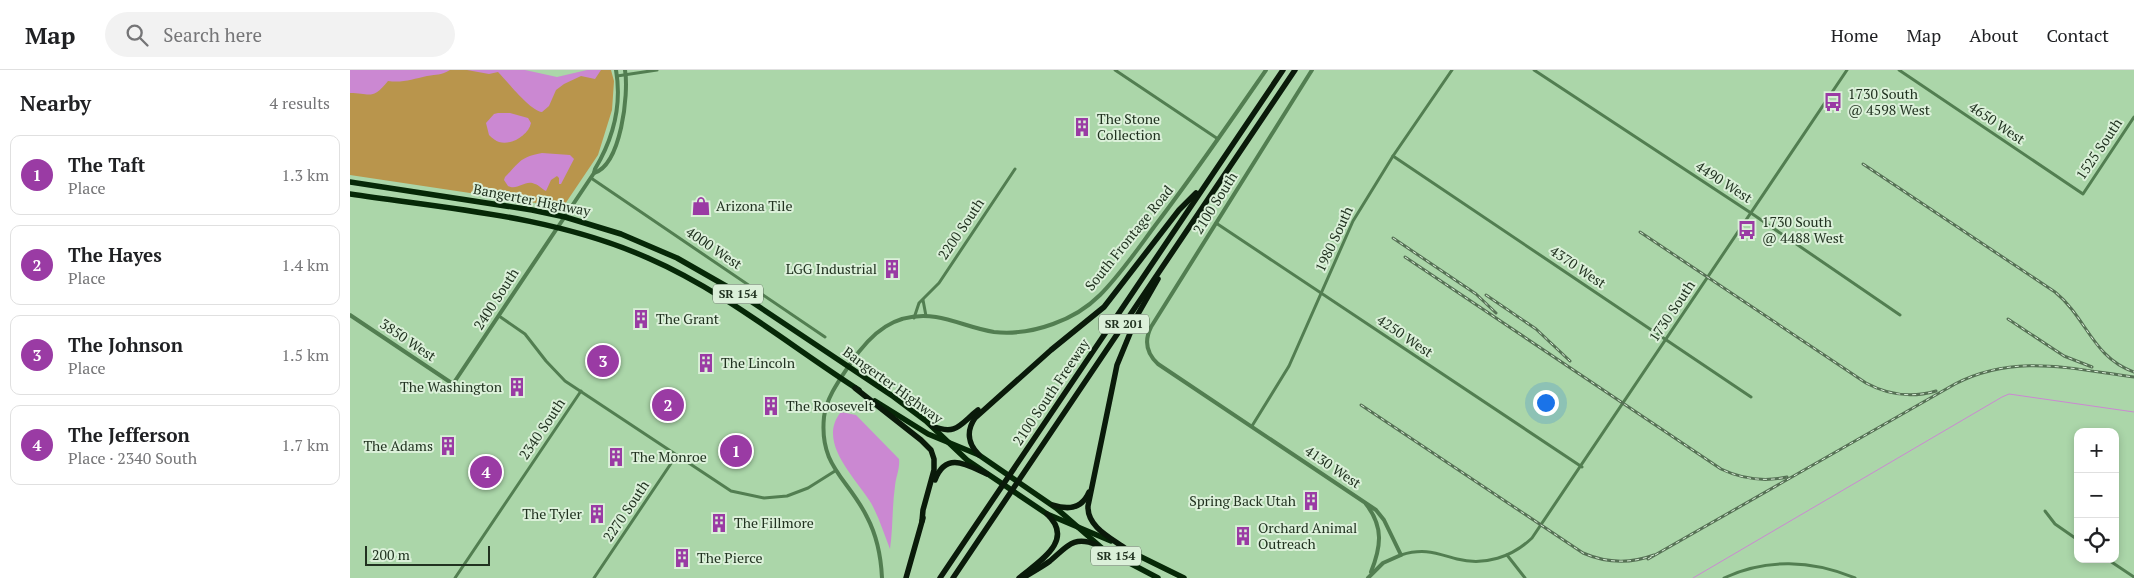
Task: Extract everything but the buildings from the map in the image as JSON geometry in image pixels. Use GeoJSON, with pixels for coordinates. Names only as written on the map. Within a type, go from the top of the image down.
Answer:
{"type":"FeatureCollection","features":[{"type":"Feature","properties":{"kind":"highway","name":"2100 South Freeway"},"geometry":{"type":"LineString","coordinates":[[940,578],[1283,70]]}},
{"type":"Feature","properties":{"kind":"highway","name":"2100 South Freeway"},"geometry":{"type":"LineString","coordinates":[[953,578],[1295,70]]}},
{"type":"Feature","properties":{"kind":"highway"},"geometry":{"type":"LineString","coordinates":[[1126,549],[1095,526],[1089,516],[1088,506],[1117,365],[1127,338],[1158,280],[1224,175]]}},
{"type":"Feature","properties":{"kind":"highway","name":"Bangerter Highway"},"geometry":{"type":"LineString","coordinates":[[350,182],[495,204],[565,217],[621,234],[662,251],[697,268],[848,367],[932,426],[961,455],[1047,514],[1099,535],[1184,578]]}},
{"type":"Feature","properties":{"kind":"highway"},"geometry":{"type":"LineString","coordinates":[[979,456],[969,438],[974,419],[1104,306],[1179,210],[1205,185]]}},
{"type":"Feature","properties":{"kind":"highway","name":"Bangerter Highway"},"geometry":{"type":"LineString","coordinates":[[350,194],[514,218],[558,227],[622,247],[681,273],[718,295],[920,430],[979,456],[1053,505],[1097,545],[1158,578]]}},
{"type":"Feature","properties":{"kind":"highway"},"geometry":{"type":"LineString","coordinates":[[932,426],[944,431],[957,428],[1033,367]]}},
{"type":"Feature","properties":{"kind":"highway"},"geometry":{"type":"LineString","coordinates":[[856,388],[931,450],[934,459],[934,470],[923,510],[922,521]]}},
{"type":"Feature","properties":{"kind":"highway"},"geometry":{"type":"LineString","coordinates":[[1053,505],[1069,508],[1077,506],[1084,500],[1088,494],[1097,459]]}},
{"type":"Feature","properties":{"kind":"highway"},"geometry":{"type":"LineString","coordinates":[[906,578],[936,477],[945,466],[952,463],[960,463],[987,474]]}},
{"type":"Feature","properties":{"kind":"highway"},"geometry":{"type":"LineString","coordinates":[[1019,578],[1048,554],[1056,543],[1056,528],[1047,514]]}},
{"type":"Feature","properties":{"kind":"highway"},"geometry":{"type":"LineString","coordinates":[[1023,578],[1046,564],[1072,543],[1086,541],[1097,545]]}},
{"type":"Feature","properties":{"kind":"street"},"geometry":{"type":"LineString","coordinates":[[593,176],[594,168],[608,142],[615,118],[618,101],[616,70]]}},
{"type":"Feature","properties":{"kind":"street"},"geometry":{"type":"LineString","coordinates":[[617,76],[625,72],[657,70]]}},
{"type":"Feature","properties":{"kind":"street"},"geometry":{"type":"LineString","coordinates":[[1115,70],[1218,140]]}},
{"type":"Feature","properties":{"kind":"street","name":"South Frontage Road"},"geometry":{"type":"LineString","coordinates":[[882,578],[881,557],[868,517],[835,471],[828,456],[824,439],[824,415],[841,378],[862,346],[879,330],[899,321],[914,318],[936,318],[984,330],[1006,332],[1034,329],[1068,318],[1084,308],[1112,282],[1218,140],[1266,70]]}},
{"type":"Feature","properties":{"kind":"street","name":"2100 South"},"geometry":{"type":"LineString","coordinates":[[1148,351],[1146,339],[1151,327],[1312,70]]}},
{"type":"Feature","properties":{"kind":"street","name":"1980 South"},"geometry":{"type":"LineString","coordinates":[[1252,426],[1289,366],[1353,221],[1393,156],[1452,70]]}},
{"type":"Feature","properties":{"kind":"street","name":"4490 West"},"geometry":{"type":"LineString","coordinates":[[1534,70],[1751,213],[1900,315]]}},
{"type":"Feature","properties":{"kind":"street","name":"1730 South"},"geometry":{"type":"LineString","coordinates":[[1507,555],[1525,545],[1535,536],[1847,70]]}},
{"type":"Feature","properties":{"kind":"street","name":"4650 West"},"geometry":{"type":"LineString","coordinates":[[1898,70],[2083,194]]}},
{"type":"Feature","properties":{"kind":"street"},"geometry":{"type":"LineString","coordinates":[[593,176],[600,172],[606,162],[621,129],[626,100],[625,72]]}},
{"type":"Feature","properties":{"kind":"street","name":"1525 South"},"geometry":{"type":"LineString","coordinates":[[2083,194],[2134,117]]}},
{"type":"Feature","properties":{"kind":"street","name":"4370 West"},"geometry":{"type":"LineString","coordinates":[[1393,156],[1751,397]]}},
{"type":"Feature","properties":{"kind":"street","name":"2200 South"},"geometry":{"type":"LineString","coordinates":[[914,318],[919,303],[939,283],[1016,169]]}},
{"type":"Feature","properties":{"kind":"street","name":"2400 South"},"geometry":{"type":"LineString","coordinates":[[454,384],[593,176]]}},
{"type":"Feature","properties":{"kind":"street","name":"4000 West"},"geometry":{"type":"LineString","coordinates":[[593,176],[826,337]]}},
{"type":"Feature","properties":{"kind":"street","name":"4250 West"},"geometry":{"type":"LineString","coordinates":[[1216,223],[1582,467]]}},
{"type":"Feature","properties":{"kind":"street"},"geometry":{"type":"LineString","coordinates":[[923,300],[926,317]]}},
{"type":"Feature","properties":{"kind":"street","name":"3850 West"},"geometry":{"type":"LineString","coordinates":[[350,315],[454,384]]}},
{"type":"Feature","properties":{"kind":"street"},"geometry":{"type":"LineString","coordinates":[[499,316],[525,334],[560,376],[581,392],[731,491],[753,497],[774,498],[787,496],[808,488],[835,471]]}},
{"type":"Feature","properties":{"kind":"street","name":"4130 West"},"geometry":{"type":"LineString","coordinates":[[1148,351],[1158,364],[1376,510],[1384,520],[1401,555]]}},
{"type":"Feature","properties":{"kind":"street","name":"2340 South"},"geometry":{"type":"LineString","coordinates":[[455,578],[581,392]]}},
{"type":"Feature","properties":{"kind":"street","name":"2270 South"},"geometry":{"type":"LineString","coordinates":[[594,578],[676,456]]}},
{"type":"Feature","properties":{"kind":"street"},"geometry":{"type":"LineString","coordinates":[[1361,499],[1377,522],[1380,539],[1378,556],[1368,577]]}},
{"type":"Feature","properties":{"kind":"street"},"geometry":{"type":"LineString","coordinates":[[2045,511],[2055,524],[2074,537]]}},
{"type":"Feature","properties":{"kind":"street"},"geometry":{"type":"LineString","coordinates":[[1368,577],[1383,563],[1401,555],[1425,550],[1474,562],[1486,561],[1507,555],[1524,578]]}},
{"type":"Feature","properties":{"kind":"street"},"geometry":{"type":"LineString","coordinates":[[1724,578],[1748,568],[1790,563],[1822,567],[1855,578]]}},
{"type":"Feature","properties":{"kind":"street"},"geometry":{"type":"LineString","coordinates":[[2113,563],[2134,577]]}},
{"type":"Feature","properties":{"kind":"shaded area"},"geometry":{"type":"Polygon","coordinates":[[[350,70],[450,70],[441,74],[408,80],[388,81],[374,94],[370,94],[350,93],[350,70]]]}},
{"type":"Feature","properties":{"kind":"shaded area"},"geometry":{"type":"Polygon","coordinates":[[[383,70],[503,70],[560,82],[591,70],[611,70],[614,81],[612,110],[598,155],[563,207],[350,175],[350,75],[383,70]]]}},
{"type":"Feature","properties":{"kind":"shaded area"},"geometry":{"type":"Polygon","coordinates":[[[467,70],[525,70],[557,77],[587,70],[601,70],[595,79],[581,76],[564,84],[556,90],[549,106],[542,112],[531,107],[498,72],[489,74],[467,70]]]}},
{"type":"Feature","properties":{"kind":"shaded area"},"geometry":{"type":"Polygon","coordinates":[[[510,113],[528,118],[531,123],[530,127],[514,141],[498,142],[489,135],[486,123],[494,114],[510,113]]]}},
{"type":"Feature","properties":{"kind":"shaded area"},"geometry":{"type":"Polygon","coordinates":[[[542,153],[570,155],[574,159],[561,184],[559,184],[557,176],[551,180],[546,191],[538,185],[531,183],[515,187],[508,186],[504,180],[505,177],[517,164],[529,156],[542,153]]]}},
{"type":"Feature","properties":{"kind":"shaded area"},"geometry":{"type":"Polygon","coordinates":[[[841,412],[856,415],[899,459],[890,549],[871,503],[848,471],[836,447],[833,435],[834,423],[841,412]]]}},
{"type":"Feature","properties":{"kind":"waterway"},"geometry":{"type":"LineString","coordinates":[[1693,578],[2009,394],[2134,412]]}},
{"type":"Feature","properties":{"kind":"railway"},"geometry":{"type":"LineString","coordinates":[[1863,164],[2055,292],[2075,313],[2108,357],[2134,372]]}},
{"type":"Feature","properties":{"kind":"railway"},"geometry":{"type":"LineString","coordinates":[[1640,232],[1866,383],[1891,393],[1909,395],[1936,391]]}},
{"type":"Feature","properties":{"kind":"railway"},"geometry":{"type":"LineString","coordinates":[[1393,238],[1476,294],[1496,313]]}},
{"type":"Feature","properties":{"kind":"railway"},"geometry":{"type":"LineString","coordinates":[[1405,257],[1721,469],[1753,479],[1787,477]]}},
{"type":"Feature","properties":{"kind":"railway"},"geometry":{"type":"LineString","coordinates":[[1486,295],[1536,329],[1570,361]]}},
{"type":"Feature","properties":{"kind":"railway"},"geometry":{"type":"LineString","coordinates":[[2008,319],[2064,356],[2092,367]]}},
{"type":"Feature","properties":{"kind":"railway"},"geometry":{"type":"LineString","coordinates":[[1648,559],[1955,384],[1977,374],[2021,366],[2043,366],[2134,377]]}},
{"type":"Feature","properties":{"kind":"railway"},"geometry":{"type":"LineString","coordinates":[[1361,405],[1583,553],[1600,559],[1618,561],[1636,560],[1654,555]]}},
{"type":"Feature","properties":{"kind":"place","name":"1730 South @ 4598 West"},"geometry":{"type":"Point","coordinates":[1833,102]}},
{"type":"Feature","properties":{"kind":"place","name":"The Stone Collection"},"geometry":{"type":"Point","coordinates":[1082,127]}},
{"type":"Feature","properties":{"kind":"place","name":"Arizona Tile"},"geometry":{"type":"Point","coordinates":[701,206]}},
{"type":"Feature","properties":{"kind":"place","name":"1730 South @ 4488 West"},"geometry":{"type":"Point","coordinates":[1747,230]}},
{"type":"Feature","properties":{"kind":"place","name":"LGG Industrial"},"geometry":{"type":"Point","coordinates":[892,269]}},
{"type":"Feature","properties":{"kind":"place","name":"The Grant"},"geometry":{"type":"Point","coordinates":[641,319]}},
{"type":"Feature","properties":{"kind":"place","name":"The Johnson"},"geometry":{"type":"Point","coordinates":[603,361]}},
{"type":"Feature","properties":{"kind":"place","name":"The Lincoln"},"geometry":{"type":"Point","coordinates":[706,363]}},
{"type":"Feature","properties":{"kind":"place","name":"The Washington"},"geometry":{"type":"Point","coordinates":[517,387]}},
{"type":"Feature","properties":{"kind":"place","name":"The Hayes"},"geometry":{"type":"Point","coordinates":[668,405]}},
{"type":"Feature","properties":{"kind":"place","name":"The Roosevelt"},"geometry":{"type":"Point","coordinates":[771,406]}},
{"type":"Feature","properties":{"kind":"place","name":"The Adams"},"geometry":{"type":"Point","coordinates":[448,446]}},
{"type":"Feature","properties":{"kind":"place","name":"The Taft"},"geometry":{"type":"Point","coordinates":[736,451]}},
{"type":"Feature","properties":{"kind":"place","name":"The Monroe"},"geometry":{"type":"Point","coordinates":[616,457]}},
{"type":"Feature","properties":{"kind":"place","name":"The Jefferson"},"geometry":{"type":"Point","coordinates":[486,472]}},
{"type":"Feature","properties":{"kind":"place","name":"Spring Back Utah"},"geometry":{"type":"Point","coordinates":[1311,501]}},
{"type":"Feature","properties":{"kind":"place","name":"The Tyler"},"geometry":{"type":"Point","coordinates":[597,514]}},
{"type":"Feature","properties":{"kind":"place","name":"The Fillmore"},"geometry":{"type":"Point","coordinates":[719,523]}},
{"type":"Feature","properties":{"kind":"place","name":"Orchard Animal Outreach"},"geometry":{"type":"Point","coordinates":[1243,536]}},
{"type":"Feature","properties":{"kind":"place","name":"The Pierce"},"geometry":{"type":"Point","coordinates":[682,558]}}]}
